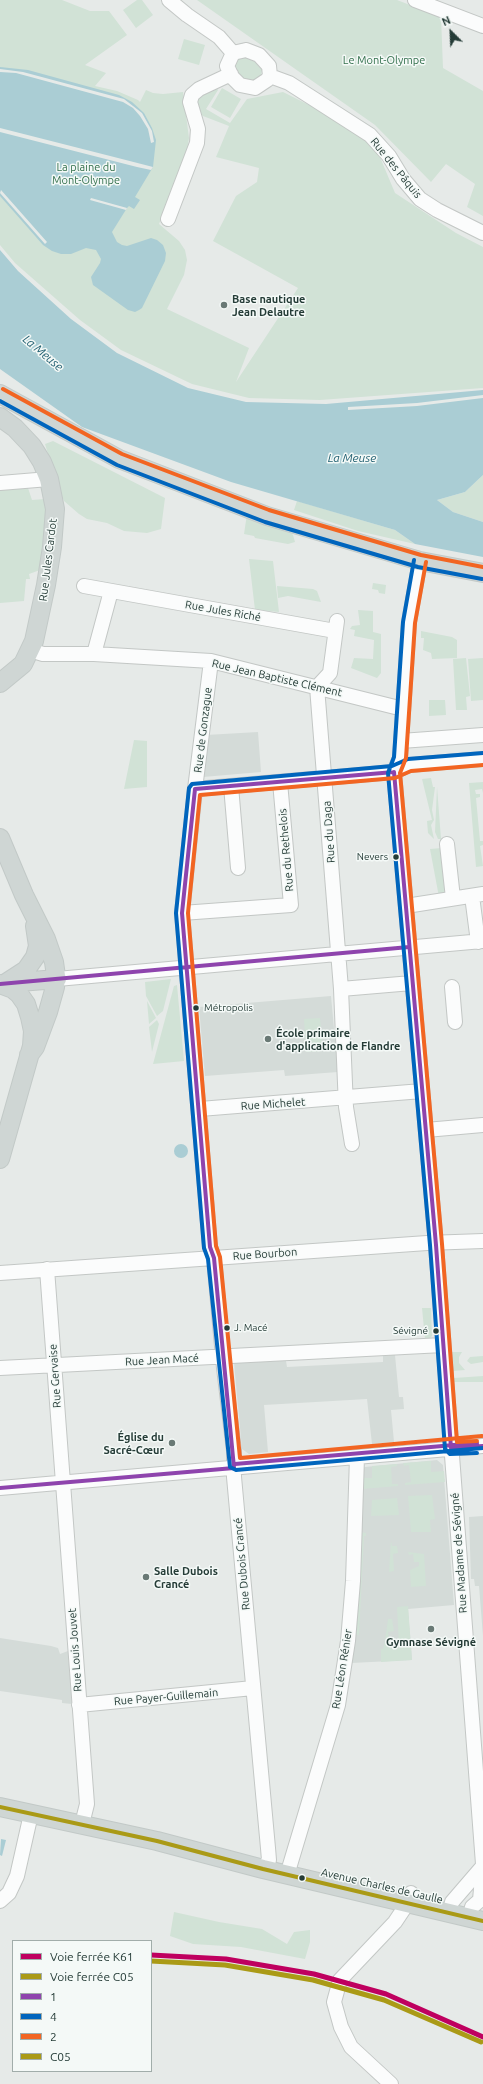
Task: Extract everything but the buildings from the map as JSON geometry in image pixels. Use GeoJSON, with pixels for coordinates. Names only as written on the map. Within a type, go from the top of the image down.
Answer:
{"type":"FeatureCollection","features":[{"type":"Feature","properties":{"kind":"main road"},"geometry":{"type":"LineString","coordinates":[[0,387],[20,397],[54,422]]}},
{"type":"Feature","properties":{"kind":"main road"},"geometry":{"type":"LineString","coordinates":[[0,394],[119,458],[267,516],[420,562],[483,573]]}},
{"type":"Feature","properties":{"kind":"main road","name":"Rue Jules Cardot"},"geometry":{"type":"LineString","coordinates":[[0,417],[15,428],[32,446],[42,462],[49,479],[55,509],[52,547],[43,602],[34,641],[23,664],[0,683]]}},
{"type":"Feature","properties":{"kind":"main road"},"geometry":{"type":"LineString","coordinates":[[0,838],[24,895],[46,940],[54,962],[57,979],[48,1012],[34,1047],[29,1055]]}},
{"type":"Feature","properties":{"kind":"main road"},"geometry":{"type":"LineString","coordinates":[[2,984],[26,970],[35,957],[38,946],[36,931],[24,895]]}},
{"type":"Feature","properties":{"kind":"main road"},"geometry":{"type":"LineString","coordinates":[[2,984],[57,979]]}},
{"type":"Feature","properties":{"kind":"main road"},"geometry":{"type":"LineString","coordinates":[[0,1159],[4,1133],[29,1055],[33,1031],[26,1004],[12,989],[2,984]]}},
{"type":"Feature","properties":{"kind":"main road","name":"Avenue Charles de Gaulle"},"geometry":{"type":"LineString","coordinates":[[0,1796],[84,1816],[266,1865]]}},
{"type":"Feature","properties":{"kind":"main road","name":"Avenue Charles de Gaulle"},"geometry":{"type":"LineString","coordinates":[[0,1807],[266,1865],[477,1914]]}},
{"type":"Feature","properties":{"kind":"street"},"geometry":{"type":"LineString","coordinates":[[169,0],[187,15],[220,37],[233,53]]}},
{"type":"Feature","properties":{"kind":"street"},"geometry":{"type":"LineString","coordinates":[[415,0],[481,25]]}},
{"type":"Feature","properties":{"kind":"street"},"geometry":{"type":"LineString","coordinates":[[246,50],[259,55],[269,66],[270,76],[259,86],[249,88],[240,85],[230,74],[227,66],[233,53],[246,50]]}},
{"type":"Feature","properties":{"kind":"street"},"geometry":{"type":"LineString","coordinates":[[168,219],[197,143],[198,129],[191,107],[192,95],[199,89],[230,74]]}},
{"type":"Feature","properties":{"kind":"street","name":"Rue des Pâquis"},"geometry":{"type":"LineString","coordinates":[[270,76],[289,83],[370,136],[389,156],[403,179],[420,199],[483,233]]}},
{"type":"Feature","properties":{"kind":"street"},"geometry":{"type":"LineString","coordinates":[[0,483],[49,479]]}},
{"type":"Feature","properties":{"kind":"street"},"geometry":{"type":"LineString","coordinates":[[394,772],[400,758],[409,622],[420,562]]}},
{"type":"Feature","properties":{"kind":"street","name":"Rue Jules Riché"},"geometry":{"type":"LineString","coordinates":[[84,586],[336,626],[330,673],[317,687]]}},
{"type":"Feature","properties":{"kind":"street"},"geometry":{"type":"LineString","coordinates":[[94,654],[111,591]]}},
{"type":"Feature","properties":{"kind":"street","name":"Rue Jean Baptiste Clément"},"geometry":{"type":"LineString","coordinates":[[30,650],[43,654],[94,654],[211,661],[403,709]]}},
{"type":"Feature","properties":{"kind":"street","name":"Rue de Gonzague"},"geometry":{"type":"LineString","coordinates":[[200,1109],[182,913],[211,661]]}},
{"type":"Feature","properties":{"kind":"street","name":"Rue du Daga"},"geometry":{"type":"LineString","coordinates":[[317,687],[341,989],[347,1098]]}},
{"type":"Feature","properties":{"kind":"street"},"geometry":{"type":"LineString","coordinates":[[401,741],[483,735]]}},
{"type":"Feature","properties":{"kind":"street"},"geometry":{"type":"LineString","coordinates":[[195,790],[394,772],[409,765],[483,758]]}},
{"type":"Feature","properties":{"kind":"street","name":"Rue Madame de Sévigné"},"geometry":{"type":"LineString","coordinates":[[394,772],[436,1243],[483,1865],[480,1900],[477,1914]]}},
{"type":"Feature","properties":{"kind":"street","name":"Rue du Rethelois"},"geometry":{"type":"LineString","coordinates":[[182,913],[291,905],[280,782]]}},
{"type":"Feature","properties":{"kind":"street"},"geometry":{"type":"LineString","coordinates":[[231,786],[238,868]]}},
{"type":"Feature","properties":{"kind":"street"},"geometry":{"type":"LineString","coordinates":[[447,844],[453,898]]}},
{"type":"Feature","properties":{"kind":"street"},"geometry":{"type":"LineString","coordinates":[[57,979],[480,941],[478,895],[406,906]]}},
{"type":"Feature","properties":{"kind":"street"},"geometry":{"type":"LineString","coordinates":[[341,989],[412,984]]}},
{"type":"Feature","properties":{"kind":"street"},"geometry":{"type":"LineString","coordinates":[[452,987],[455,1022]]}},
{"type":"Feature","properties":{"kind":"street","name":"Rue Michelet"},"geometry":{"type":"LineString","coordinates":[[200,1109],[422,1091]]}},
{"type":"Feature","properties":{"kind":"street"},"geometry":{"type":"LineString","coordinates":[[347,1098],[346,1107],[352,1144]]}},
{"type":"Feature","properties":{"kind":"street","name":"Rue Dubois Crancé"},"geometry":{"type":"LineString","coordinates":[[200,1109],[210,1247],[214,1258],[234,1468],[253,1688],[266,1865]]}},
{"type":"Feature","properties":{"kind":"street"},"geometry":{"type":"LineString","coordinates":[[426,1130],[483,1125]]}},
{"type":"Feature","properties":{"kind":"street","name":"Rue Bourbon"},"geometry":{"type":"LineString","coordinates":[[0,1273],[483,1241]]}},
{"type":"Feature","properties":{"kind":"street","name":"Rue Gervaise"},"geometry":{"type":"LineString","coordinates":[[47,1269],[63,1483]]}},
{"type":"Feature","properties":{"kind":"street","name":"Rue Jean Macé"},"geometry":{"type":"LineString","coordinates":[[0,1368],[443,1345]]}},
{"type":"Feature","properties":{"kind":"street"},"geometry":{"type":"LineString","coordinates":[[0,1488],[483,1446]]}},
{"type":"Feature","properties":{"kind":"street","name":"Rue Léon Rénier"},"geometry":{"type":"LineString","coordinates":[[288,1870],[338,1705],[348,1640],[353,1581],[357,1457]]}},
{"type":"Feature","properties":{"kind":"street","name":"Rue Louis Jouvet"},"geometry":{"type":"LineString","coordinates":[[63,1483],[87,1804],[84,1816]]}},
{"type":"Feature","properties":{"kind":"street","name":"Rue Payer-Guillemain"},"geometry":{"type":"LineString","coordinates":[[79,1705],[253,1688]]}},
{"type":"Feature","properties":{"kind":"street"},"geometry":{"type":"LineString","coordinates":[[0,1900],[8,1893],[17,1876],[31,1814]]}},
{"type":"Feature","properties":{"kind":"street"},"geometry":{"type":"LineString","coordinates":[[450,1908],[483,1865]]}},
{"type":"Feature","properties":{"kind":"street"},"geometry":{"type":"LineString","coordinates":[[391,2084],[351,2047],[341,2027],[334,2002],[335,1992],[343,1976],[395,1922],[409,1899]]}},
{"type":"Feature","properties":{"kind":"shaded area"},"geometry":{"type":"Polygon","coordinates":[[[258,732],[261,772],[203,777],[206,735],[258,732]]]}},
{"type":"Feature","properties":{"kind":"shaded area","name":"École primaire d'application de Flandre"},"geometry":{"type":"Polygon","coordinates":[[[331,996],[338,1072],[285,1076],[284,1070],[205,1076],[199,1007],[331,996]]]}},
{"type":"Feature","properties":{"kind":"shaded area"},"geometry":{"type":"Polygon","coordinates":[[[395,1355],[399,1397],[403,1397],[404,1409],[391,1410],[394,1442],[372,1444],[367,1399],[264,1405],[268,1452],[249,1454],[242,1449],[234,1363],[286,1361],[287,1367],[383,1362],[383,1356],[395,1355]]]}},
{"type":"Feature","properties":{"kind":"shaded area"},"geometry":{"type":"Polygon","coordinates":[[[437,1460],[443,1465],[454,1605],[408,1609],[412,1660],[351,1663],[363,1468],[437,1460]]]}},
{"type":"Feature","properties":{"kind":"shaded area"},"geometry":{"type":"Polygon","coordinates":[[[483,1516],[483,1636],[479,1586],[475,1586],[474,1579],[471,1579],[469,1517],[483,1516]]]}},
{"type":"Feature","properties":{"kind":"shaded area"},"geometry":{"type":"Polygon","coordinates":[[[0,1638],[51,1646],[58,1648],[60,1654],[68,1651],[72,1704],[62,1703],[62,1700],[0,1691],[0,1638]]]}},
{"type":"Feature","properties":{"kind":"green space","name":"La plaine du Mont-Olympe"},"geometry":{"type":"Polygon","coordinates":[[[0,0],[62,0],[90,11],[109,11],[127,35],[85,65],[106,73],[95,86],[117,91],[140,102],[146,90],[153,93],[163,94],[183,92],[189,138],[186,156],[159,224],[179,241],[185,250],[187,260],[184,275],[167,309],[249,348],[236,382],[298,288],[213,241],[236,196],[257,182],[259,168],[216,157],[229,126],[203,116],[198,112],[194,99],[214,84],[218,90],[206,109],[230,123],[247,99],[283,92],[345,123],[377,150],[395,193],[456,233],[483,247],[483,388],[320,400],[249,398],[192,384],[121,350],[80,320],[15,263],[0,245],[0,0]]]}},
{"type":"Feature","properties":{"kind":"green space"},"geometry":{"type":"Polygon","coordinates":[[[137,0],[142,0],[153,15],[136,28],[123,10],[137,0]]]}},
{"type":"Feature","properties":{"kind":"green space","name":"Le Mont-Olympe"},"geometry":{"type":"Polygon","coordinates":[[[197,0],[397,0],[441,17],[443,68],[483,91],[483,216],[467,207],[475,184],[446,164],[431,182],[375,125],[197,0]]]}},
{"type":"Feature","properties":{"kind":"green space"},"geometry":{"type":"Polygon","coordinates":[[[184,39],[205,45],[199,65],[178,59],[184,39]]]}},
{"type":"Feature","properties":{"kind":"green space"},"geometry":{"type":"Polygon","coordinates":[[[243,57],[254,61],[262,70],[261,75],[254,81],[240,77],[233,65],[239,58],[243,57]]]}},
{"type":"Feature","properties":{"kind":"green space"},"geometry":{"type":"Polygon","coordinates":[[[222,88],[241,99],[230,118],[211,107],[222,88]]]}},
{"type":"Feature","properties":{"kind":"green space"},"geometry":{"type":"Polygon","coordinates":[[[53,441],[165,498],[161,529],[147,533],[124,531],[107,523],[87,519],[79,514],[64,501],[57,484],[45,444],[53,441]]]}},
{"type":"Feature","properties":{"kind":"green space"},"geometry":{"type":"Polygon","coordinates":[[[483,475],[483,522],[453,512],[437,500],[465,492],[483,475]]]}},
{"type":"Feature","properties":{"kind":"green space"},"geometry":{"type":"Polygon","coordinates":[[[27,485],[32,500],[45,499],[47,523],[40,570],[29,574],[30,579],[26,579],[24,601],[0,603],[0,487],[27,485]]]}},
{"type":"Feature","properties":{"kind":"green space"},"geometry":{"type":"Polygon","coordinates":[[[297,501],[395,530],[415,544],[358,531],[294,510],[297,501]]]}},
{"type":"Feature","properties":{"kind":"green space"},"geometry":{"type":"Polygon","coordinates":[[[247,514],[288,529],[293,535],[295,542],[288,544],[255,538],[254,536],[244,534],[247,514]]]}},
{"type":"Feature","properties":{"kind":"green space"},"geometry":{"type":"Polygon","coordinates":[[[249,559],[273,561],[279,612],[255,610],[249,559]]]}},
{"type":"Feature","properties":{"kind":"green space"},"geometry":{"type":"Polygon","coordinates":[[[373,583],[386,585],[385,594],[379,593],[378,590],[372,589],[373,583]]]}},
{"type":"Feature","properties":{"kind":"green space"},"geometry":{"type":"Polygon","coordinates":[[[277,586],[313,589],[317,591],[321,602],[288,596],[278,598],[277,586]]]}},
{"type":"Feature","properties":{"kind":"green space"},"geometry":{"type":"Polygon","coordinates":[[[358,610],[373,611],[373,632],[381,634],[381,673],[377,678],[351,668],[354,658],[373,659],[374,640],[354,636],[355,630],[350,629],[352,626],[360,625],[358,610]]]}},
{"type":"Feature","properties":{"kind":"green space"},"geometry":{"type":"Polygon","coordinates":[[[421,631],[452,637],[457,640],[457,658],[432,659],[431,653],[423,650],[424,638],[421,638],[421,631]]]}},
{"type":"Feature","properties":{"kind":"green space"},"geometry":{"type":"Polygon","coordinates":[[[466,658],[470,696],[466,697],[467,710],[456,710],[453,659],[466,658]]]}},
{"type":"Feature","properties":{"kind":"green space"},"geometry":{"type":"Polygon","coordinates":[[[483,658],[483,700],[471,701],[468,659],[483,658]]]}},
{"type":"Feature","properties":{"kind":"green space"},"geometry":{"type":"Polygon","coordinates":[[[429,700],[445,700],[446,715],[429,716],[429,700]]]}},
{"type":"Feature","properties":{"kind":"green space"},"geometry":{"type":"Polygon","coordinates":[[[134,740],[147,741],[147,787],[124,789],[134,740]]]}},
{"type":"Feature","properties":{"kind":"green space"},"geometry":{"type":"Polygon","coordinates":[[[431,778],[433,787],[435,787],[432,810],[434,820],[431,825],[434,839],[428,833],[427,821],[432,820],[422,779],[431,778]]]}},
{"type":"Feature","properties":{"kind":"green space"},"geometry":{"type":"Polygon","coordinates":[[[483,782],[483,793],[482,789],[475,790],[476,794],[480,794],[480,797],[476,798],[480,841],[483,841],[483,845],[480,846],[483,866],[476,867],[469,783],[483,782]]]}},
{"type":"Feature","properties":{"kind":"green space"},"geometry":{"type":"Polygon","coordinates":[[[437,787],[441,839],[438,839],[435,832],[437,787]]]}},
{"type":"Feature","properties":{"kind":"green space"},"geometry":{"type":"Polygon","coordinates":[[[442,848],[447,892],[439,897],[430,849],[442,848]]]}},
{"type":"Feature","properties":{"kind":"green space"},"geometry":{"type":"Polygon","coordinates":[[[171,979],[163,1011],[157,1016],[146,996],[145,982],[171,979]]]}},
{"type":"Feature","properties":{"kind":"green space"},"geometry":{"type":"Polygon","coordinates":[[[177,985],[184,1061],[153,1064],[174,986],[177,985]]]}},
{"type":"Feature","properties":{"kind":"green space"},"geometry":{"type":"Polygon","coordinates":[[[147,1001],[156,1018],[149,1024],[147,1001]]]}},
{"type":"Feature","properties":{"kind":"green space"},"geometry":{"type":"Polygon","coordinates":[[[320,1018],[323,1051],[306,1052],[304,1019],[320,1018]]]}},
{"type":"Feature","properties":{"kind":"green space"},"geometry":{"type":"Polygon","coordinates":[[[157,1020],[159,1024],[152,1052],[149,1027],[157,1020]]]}},
{"type":"Feature","properties":{"kind":"green space"},"geometry":{"type":"Polygon","coordinates":[[[422,1308],[431,1308],[432,1336],[429,1339],[425,1339],[422,1308]]]}},
{"type":"Feature","properties":{"kind":"green space"},"geometry":{"type":"Polygon","coordinates":[[[452,1352],[462,1352],[459,1357],[459,1363],[465,1370],[453,1371],[452,1352]]]}},
{"type":"Feature","properties":{"kind":"green space"},"geometry":{"type":"Polygon","coordinates":[[[483,1356],[483,1362],[471,1364],[467,1361],[470,1357],[483,1356]]]}},
{"type":"Feature","properties":{"kind":"green space"},"geometry":{"type":"Polygon","coordinates":[[[483,1376],[483,1382],[454,1382],[454,1378],[483,1376]]]}},
{"type":"Feature","properties":{"kind":"green space"},"geometry":{"type":"Polygon","coordinates":[[[431,1461],[431,1472],[444,1471],[445,1482],[405,1485],[405,1483],[411,1482],[409,1465],[404,1466],[403,1463],[431,1461]]]}},
{"type":"Feature","properties":{"kind":"green space"},"geometry":{"type":"Polygon","coordinates":[[[397,1464],[397,1466],[391,1467],[392,1484],[398,1484],[398,1486],[362,1489],[363,1478],[372,1478],[372,1466],[397,1464]]]}},
{"type":"Feature","properties":{"kind":"green space"},"geometry":{"type":"Polygon","coordinates":[[[432,1495],[435,1519],[430,1520],[431,1532],[411,1532],[408,1496],[432,1495]]]}},
{"type":"Feature","properties":{"kind":"green space"},"geometry":{"type":"Polygon","coordinates":[[[397,1498],[399,1515],[371,1516],[372,1500],[397,1498]]]}},
{"type":"Feature","properties":{"kind":"green space"},"geometry":{"type":"Polygon","coordinates":[[[359,1532],[366,1533],[366,1536],[364,1536],[359,1635],[353,1634],[359,1532]]]}},
{"type":"Feature","properties":{"kind":"green space"},"geometry":{"type":"Polygon","coordinates":[[[391,1541],[392,1546],[397,1546],[398,1553],[393,1554],[394,1571],[389,1572],[391,1541]]]}},
{"type":"Feature","properties":{"kind":"green space"},"geometry":{"type":"Polygon","coordinates":[[[408,1552],[424,1554],[426,1586],[411,1587],[410,1570],[419,1566],[419,1562],[414,1562],[413,1554],[409,1555],[408,1552]]]}},
{"type":"Feature","properties":{"kind":"green space"},"geometry":{"type":"Polygon","coordinates":[[[408,1606],[412,1660],[381,1662],[381,1649],[383,1649],[385,1641],[388,1619],[392,1619],[394,1631],[388,1632],[389,1637],[394,1637],[394,1645],[399,1645],[397,1607],[408,1606]]]}},
{"type":"Feature","properties":{"kind":"green space"},"geometry":{"type":"Polygon","coordinates":[[[174,1912],[219,1922],[262,1929],[287,1944],[294,1932],[310,1930],[310,1942],[305,1959],[241,1947],[193,1944],[170,1936],[174,1912]]]}},
{"type":"Feature","properties":{"kind":"water"},"geometry":{"type":"Polygon","coordinates":[[[0,67],[28,70],[119,95],[132,102],[144,113],[152,128],[156,140],[153,167],[135,197],[140,200],[134,209],[129,206],[127,208],[112,232],[117,242],[127,246],[151,238],[157,240],[163,245],[166,253],[165,261],[142,308],[139,310],[135,312],[128,310],[93,285],[91,277],[101,259],[96,250],[86,248],[71,254],[61,254],[52,251],[43,245],[0,196],[0,67]]]}},
{"type":"Feature","properties":{"kind":"water","name":"La Meuse"},"geometry":{"type":"Polygon","coordinates":[[[0,250],[18,271],[71,319],[117,353],[188,388],[246,402],[326,404],[483,390],[483,475],[465,492],[437,500],[453,512],[483,522],[483,557],[415,544],[395,530],[231,482],[82,427],[0,369],[0,250]]]}},
{"type":"Feature","properties":{"kind":"water"},"geometry":{"type":"Polygon","coordinates":[[[178,1144],[184,1144],[188,1148],[188,1154],[184,1158],[178,1158],[174,1154],[174,1148],[178,1144]]]}},
{"type":"Feature","properties":{"kind":"water"},"geometry":{"type":"Polygon","coordinates":[[[1,1839],[6,1840],[2,1856],[0,1855],[1,1839]]]}},
{"type":"Feature","properties":{"kind":"pier"},"geometry":{"type":"Polygon","coordinates":[[[0,69],[23,72],[124,99],[142,113],[152,131],[154,142],[151,143],[148,129],[140,116],[133,108],[123,102],[16,73],[0,72],[0,69]]]}},
{"type":"Feature","properties":{"kind":"pier"},"geometry":{"type":"Polygon","coordinates":[[[0,128],[153,167],[151,170],[137,167],[0,132],[0,128]]]}},
{"type":"Feature","properties":{"kind":"pier"},"geometry":{"type":"Polygon","coordinates":[[[1,190],[47,242],[45,244],[0,193],[1,190]]]}},
{"type":"Feature","properties":{"kind":"pier"},"geometry":{"type":"Polygon","coordinates":[[[91,198],[127,208],[126,210],[90,200],[91,198]]]}},
{"type":"Feature","properties":{"kind":"pier"},"geometry":{"type":"Polygon","coordinates":[[[483,395],[483,398],[417,406],[348,410],[348,407],[417,403],[483,395]]]}},
{"type":"Feature","properties":{"kind":"rail line","name":"K61"},"geometry":{"type":"LineString","coordinates":[[152,1955],[226,1959],[314,1974],[386,1994],[483,2037]]}},
{"type":"Feature","properties":{"kind":"rail line","name":"C05"},"geometry":{"type":"LineString","coordinates":[[152,1961],[225,1965],[313,1980],[384,2000],[481,2042]]}},
{"type":"Feature","properties":{"kind":"transit line","name":"2"},"geometry":{"type":"LineString","coordinates":[[3,389],[122,454],[269,510],[421,555],[483,567]]}},
{"type":"Feature","properties":{"kind":"transit line","name":"4"},"geometry":{"type":"LineString","coordinates":[[0,401],[117,465],[265,522],[418,567],[482,579]]}},
{"type":"Feature","properties":{"kind":"transit line","name":"4"},"geometry":{"type":"LineString","coordinates":[[414,560],[403,622],[394,757],[388,773],[430,1245],[445,1449],[450,1454],[477,1453]]}},
{"type":"Feature","properties":{"kind":"transit line","name":"2"},"geometry":{"type":"LineString","coordinates":[[426,562],[415,623],[406,758],[400,773],[442,1244],[457,1442],[477,1441]]}},
{"type":"Feature","properties":{"kind":"transit line","name":"4"},"geometry":{"type":"LineString","coordinates":[[483,753],[408,759],[392,766],[192,784],[189,788],[176,913],[204,1248],[208,1259],[230,1467],[236,1470],[483,1448]]}},
{"type":"Feature","properties":{"kind":"transit line","name":"2"},"geometry":{"type":"LineString","coordinates":[[482,1436],[240,1458],[220,1257],[216,1246],[188,913],[200,795],[395,778],[411,771],[483,765]]}},
{"type":"Feature","properties":{"kind":"transit line","name":"1"},"geometry":{"type":"LineString","coordinates":[[394,772],[436,1245],[451,1448],[483,1446]]}},
{"type":"Feature","properties":{"kind":"transit line","name":"1"},"geometry":{"type":"LineString","coordinates":[[195,789],[394,772]]}},
{"type":"Feature","properties":{"kind":"transit line","name":"1"},"geometry":{"type":"LineString","coordinates":[[0,1488],[234,1468],[214,1258],[210,1247],[182,913],[195,789]]}},
{"type":"Feature","properties":{"kind":"transit line","name":"1"},"geometry":{"type":"LineString","coordinates":[[0,984],[409,947]]}},
{"type":"Feature","properties":{"kind":"transit line","name":"1"},"geometry":{"type":"LineString","coordinates":[[235,1464],[477,1443]]}},
{"type":"Feature","properties":{"kind":"transit line","name":"C05"},"geometry":{"type":"LineString","coordinates":[[0,1807],[157,1841],[263,1869],[483,1921]]}},
{"type":"Feature","properties":{"kind":"place","name":"Base nautique Jean Delautre"},"geometry":{"type":"Point","coordinates":[224,305]}},
{"type":"Feature","properties":{"kind":"place","name":"Nevers"},"geometry":{"type":"Point","coordinates":[396,857]}},
{"type":"Feature","properties":{"kind":"place","name":"Métropolis"},"geometry":{"type":"Point","coordinates":[196,1008]}},
{"type":"Feature","properties":{"kind":"place","name":"École primaire d'application de Flandre"},"geometry":{"type":"Point","coordinates":[268,1039]}},
{"type":"Feature","properties":{"kind":"place","name":"J. Macé"},"geometry":{"type":"Point","coordinates":[227,1328]}},
{"type":"Feature","properties":{"kind":"place","name":"Sévigné"},"geometry":{"type":"Point","coordinates":[436,1331]}},
{"type":"Feature","properties":{"kind":"place","name":"Église du Sacré-Cœur"},"geometry":{"type":"Point","coordinates":[172,1443]}},
{"type":"Feature","properties":{"kind":"place","name":"Salle Dubois Crancé"},"geometry":{"type":"Point","coordinates":[146,1577]}},
{"type":"Feature","properties":{"kind":"place","name":"Gymnase Sévigné"},"geometry":{"type":"Point","coordinates":[431,1629]}}]}
